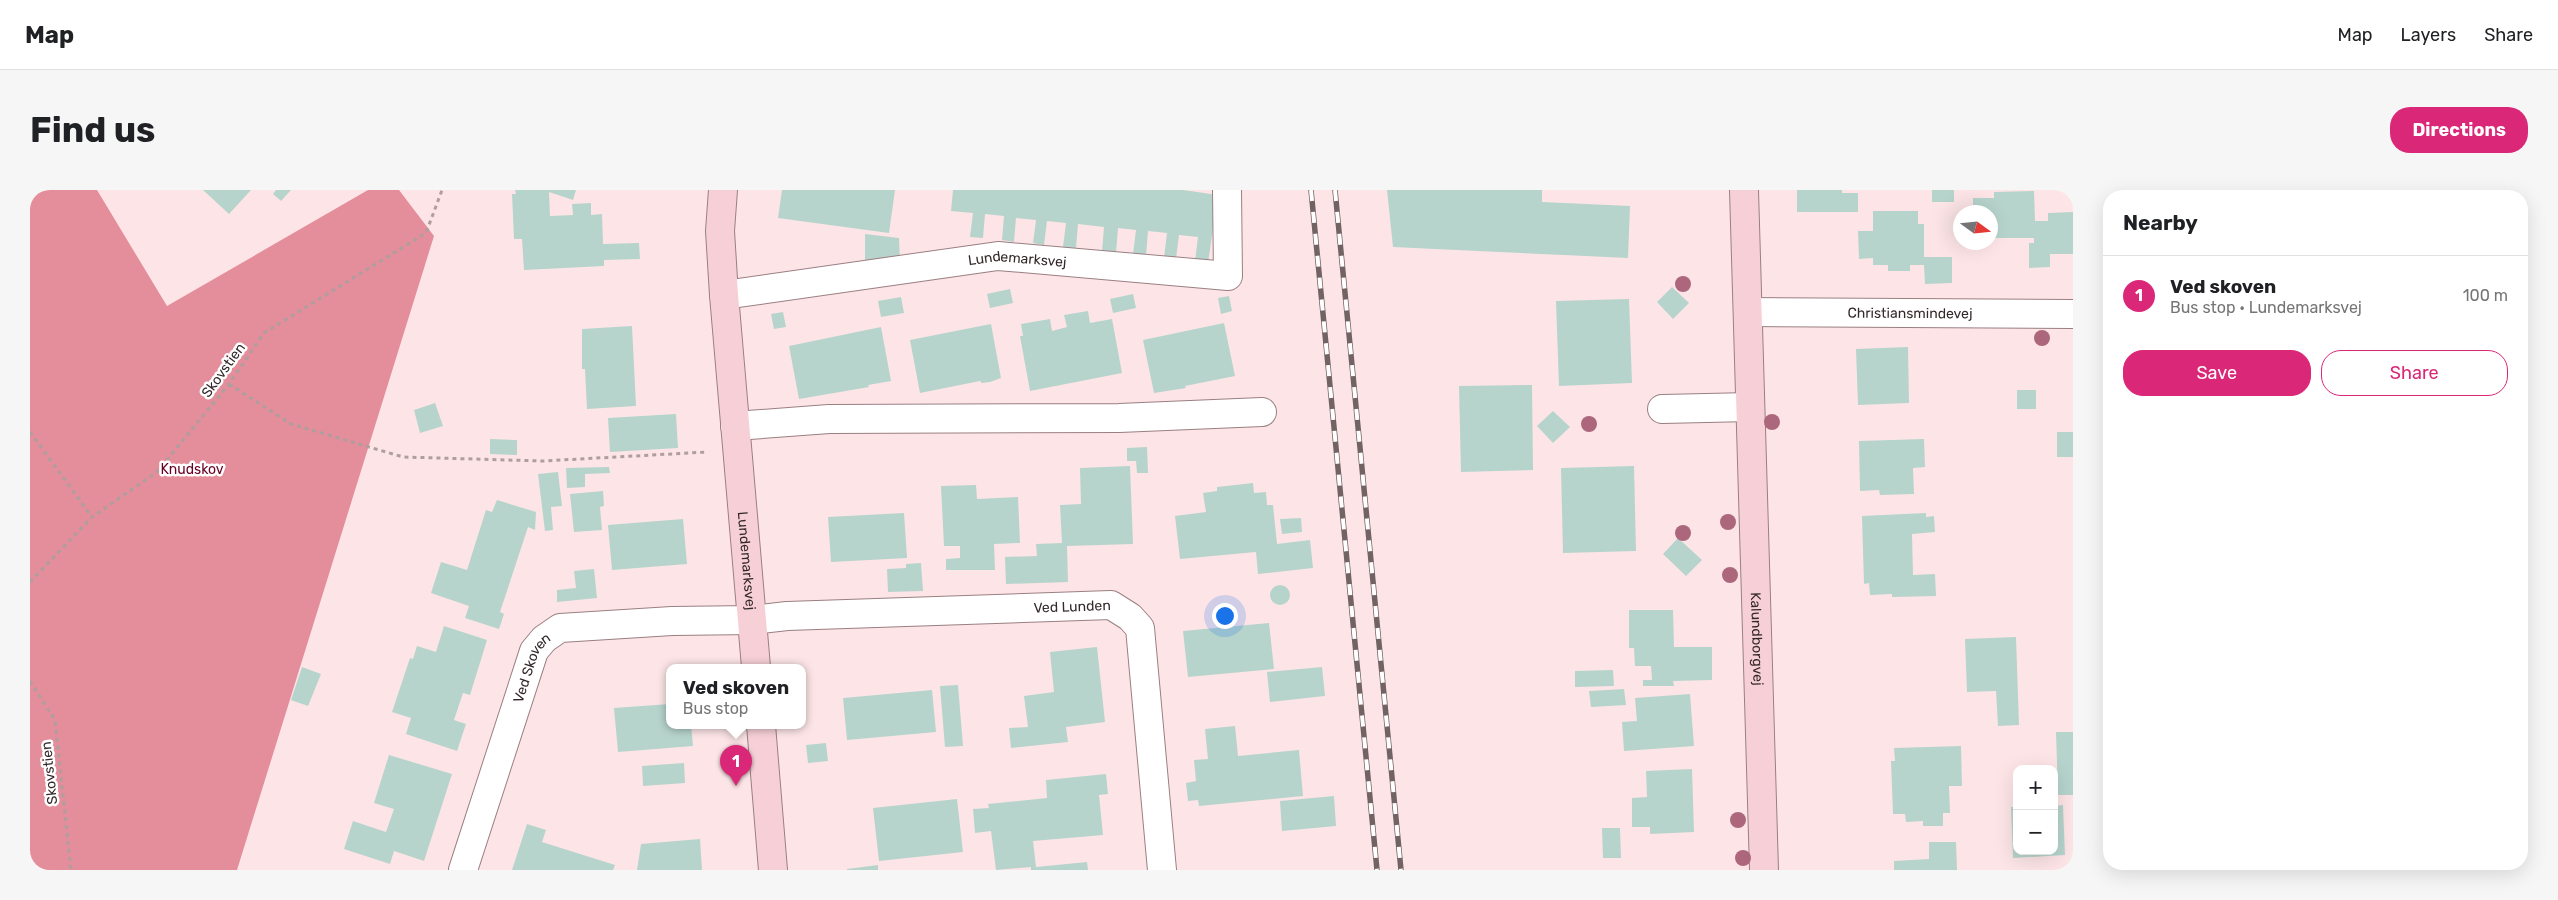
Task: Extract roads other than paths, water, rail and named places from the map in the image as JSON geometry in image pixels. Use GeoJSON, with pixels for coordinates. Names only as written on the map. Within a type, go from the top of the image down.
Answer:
{"type":"FeatureCollection","features":[{"type":"Feature","properties":{"kind":"street","name":"Lundemarksvej"},"geometry":{"type":"LineString","coordinates":[[723,190],[720,231],[724,295],[756,664]]}},
{"type":"Feature","properties":{"kind":"street","name":"Lundemarksvej"},"geometry":{"type":"LineString","coordinates":[[724,295],[998,256],[1228,276],[1227,190]]}},
{"type":"Feature","properties":{"kind":"street","name":"Kalundborgvej"},"geometry":{"type":"LineString","coordinates":[[1744,190],[1764,870]]}},
{"type":"Feature","properties":{"kind":"street","name":"Christiansmindevej"},"geometry":{"type":"LineString","coordinates":[[1748,312],[2073,314]]}},
{"type":"Feature","properties":{"kind":"street"},"geometry":{"type":"LineString","coordinates":[[1662,409],[1750,406]]}},
{"type":"Feature","properties":{"kind":"street"},"geometry":{"type":"LineString","coordinates":[[736,438],[829,419],[1119,418],[1262,412]]}},
{"type":"Feature","properties":{"kind":"street","name":"Ved Lunden"},"geometry":{"type":"LineString","coordinates":[[752,620],[787,616],[1111,605],[1130,617],[1140,628],[1162,870]]}},
{"type":"Feature","properties":{"kind":"street","name":"Ved Skoven"},"geometry":{"type":"LineString","coordinates":[[463,870],[534,651],[544,639],[560,628],[672,621],[752,620]]}},
{"type":"Feature","properties":{"kind":"street"},"geometry":{"type":"LineString","coordinates":[[760,729],[773,870]]}},
{"type":"Feature","properties":{"kind":"railway"},"geometry":{"type":"LineString","coordinates":[[1311,190],[1377,870]]}},
{"type":"Feature","properties":{"kind":"railway"},"geometry":{"type":"LineString","coordinates":[[1335,190],[1401,870]]}},
{"type":"Feature","properties":{"kind":"place","name":"Ved skoven"},"geometry":{"type":"Point","coordinates":[736,786]}},
{"type":"Feature","properties":{"kind":"park label","name":"Knudskov"},"geometry":{"type":"Point","coordinates":[192,469]}}]}
